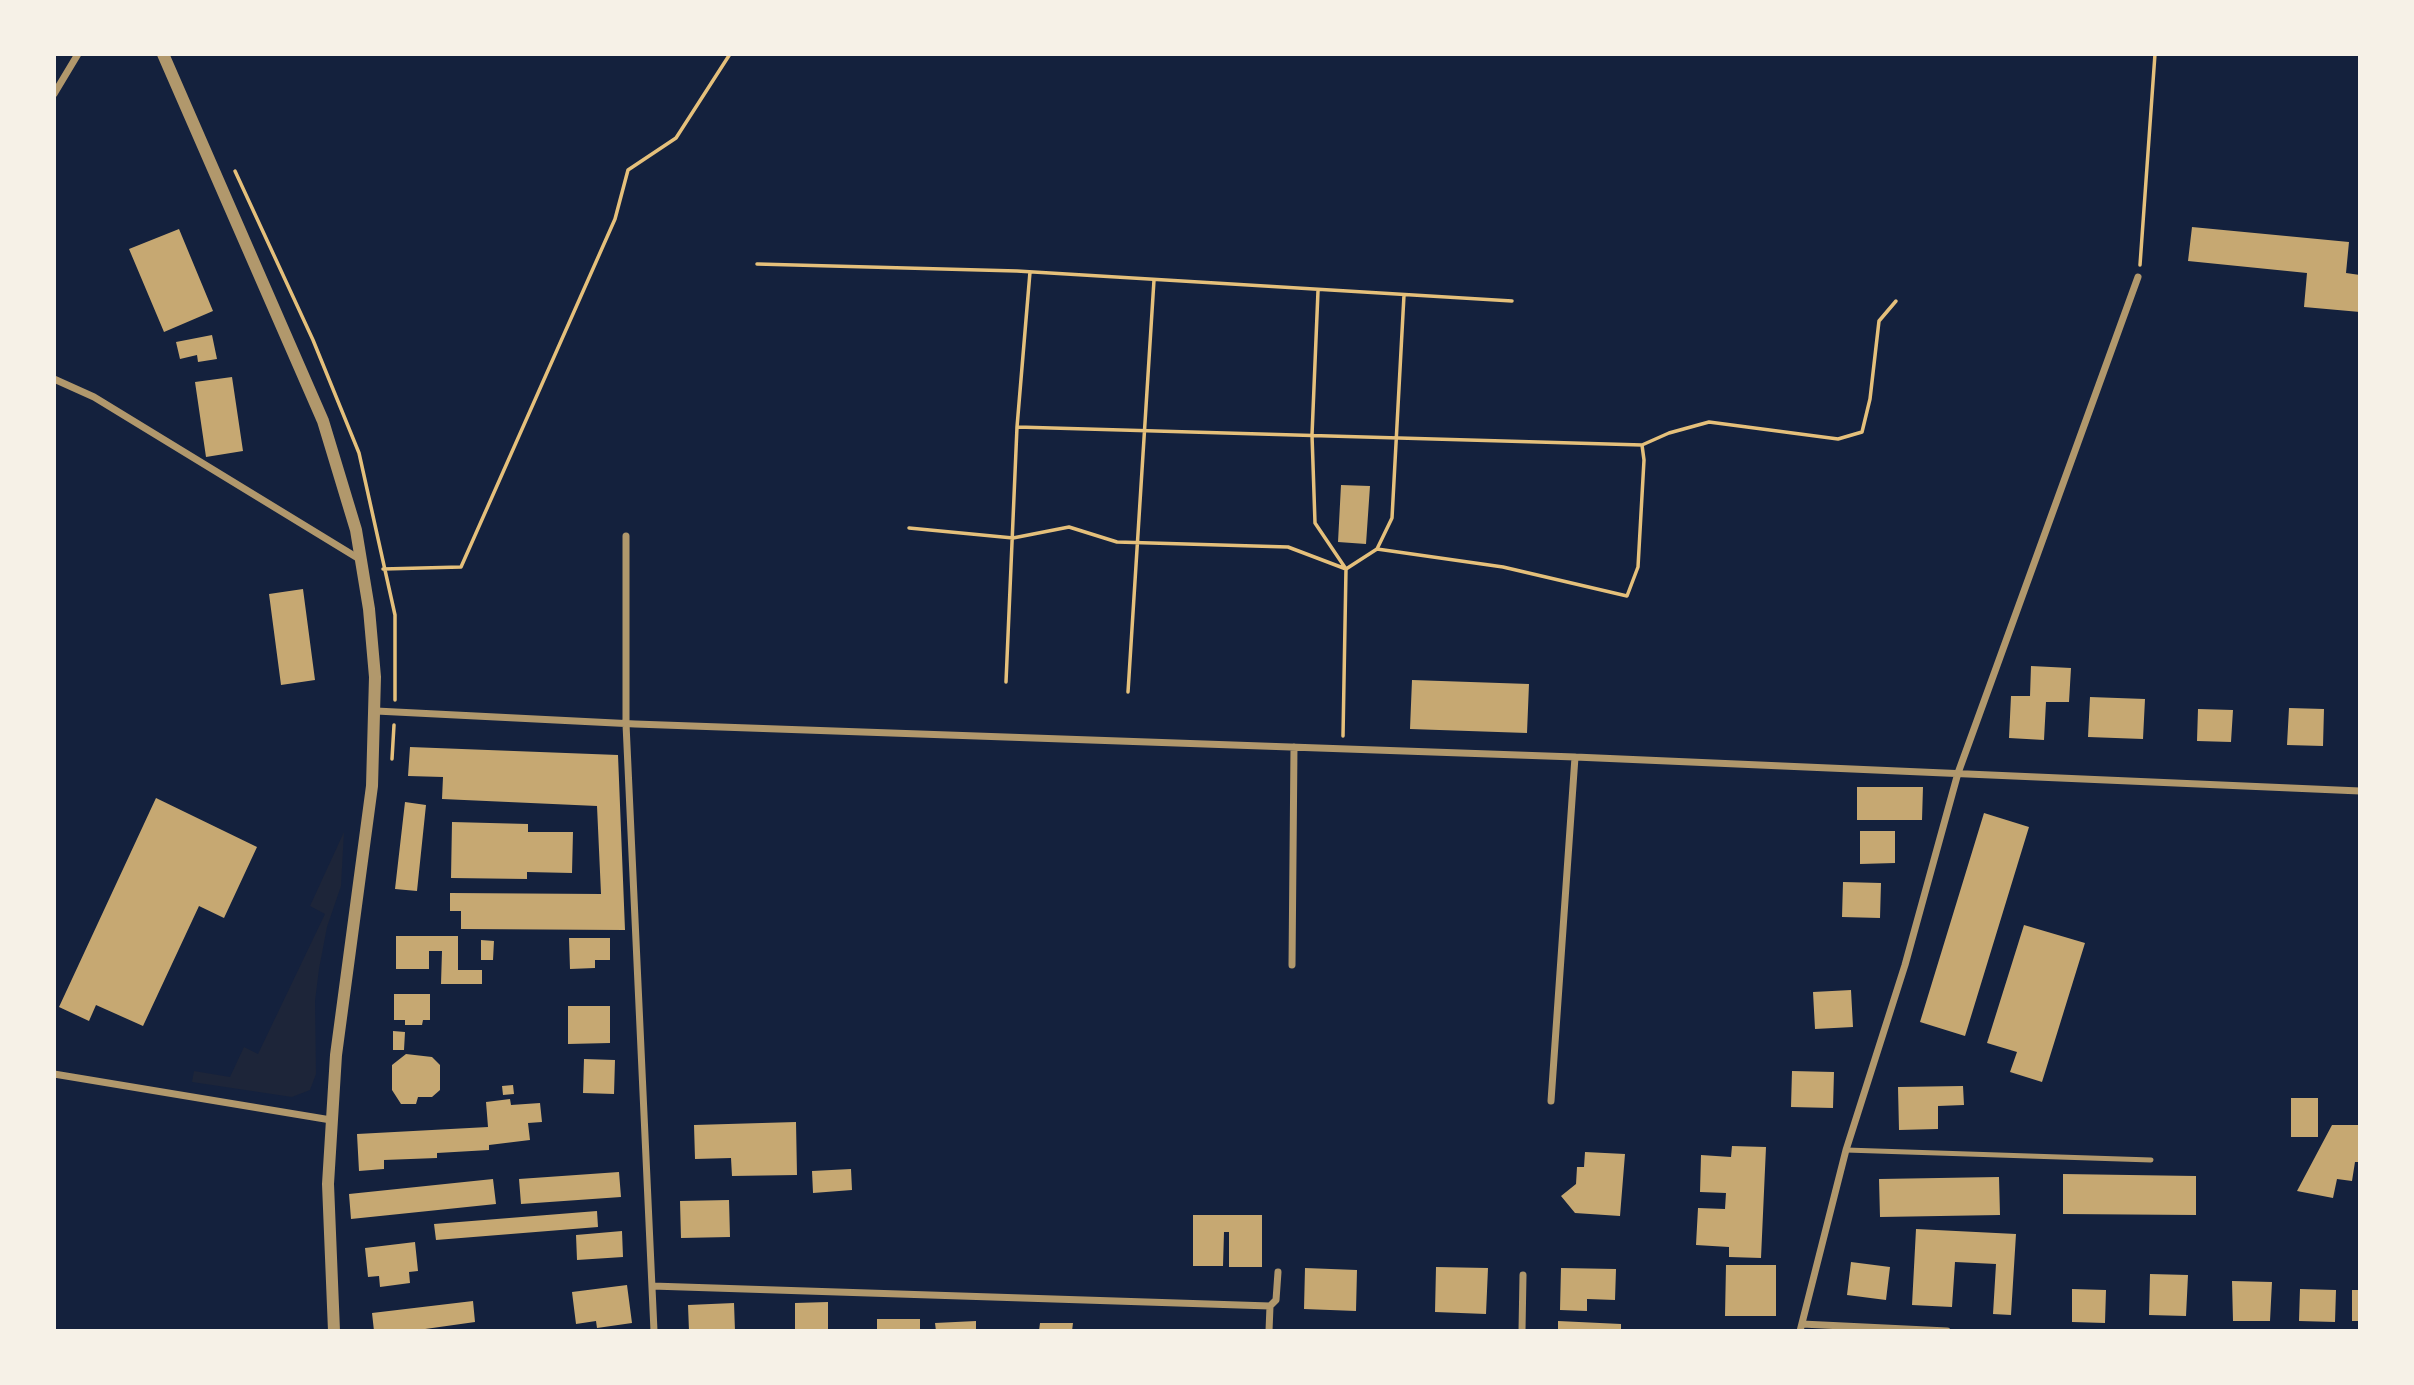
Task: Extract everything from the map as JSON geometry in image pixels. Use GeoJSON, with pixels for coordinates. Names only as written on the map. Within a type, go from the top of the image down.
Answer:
{"type":"FeatureCollection","features":[{"type":"Feature","properties":{"kind":"street"},"geometry":{"type":"LineString","coordinates":[[163,54],[323,421],[349,503],[362,561],[374,642],[376,711],[367,847],[338,1041],[331,1120],[328,1184],[334,1331]]}},
{"type":"Feature","properties":{"kind":"street"},"geometry":{"type":"LineString","coordinates":[[54,94],[77,55]]}},
{"type":"Feature","properties":{"kind":"street"},"geometry":{"type":"LineString","coordinates":[[1947,1331],[1801,1327],[1846,1150],[1905,965],[1958,773],[2138,277]]}},
{"type":"Feature","properties":{"kind":"street"},"geometry":{"type":"LineString","coordinates":[[54,379],[94,397],[362,561]]}},
{"type":"Feature","properties":{"kind":"street"},"geometry":{"type":"LineString","coordinates":[[626,536],[626,724],[654,1331]]}},
{"type":"Feature","properties":{"kind":"street"},"geometry":{"type":"LineString","coordinates":[[376,711],[626,724],[1575,757],[2360,791]]}},
{"type":"Feature","properties":{"kind":"street"},"geometry":{"type":"LineString","coordinates":[[1292,965],[1294,747]]}},
{"type":"Feature","properties":{"kind":"street"},"geometry":{"type":"LineString","coordinates":[[1551,1101],[1575,757]]}},
{"type":"Feature","properties":{"kind":"street"},"geometry":{"type":"LineString","coordinates":[[54,1074],[331,1120]]}},
{"type":"Feature","properties":{"kind":"street"},"geometry":{"type":"LineString","coordinates":[[1269,1331],[1270,1306],[1276,1300],[1278,1272]]}},
{"type":"Feature","properties":{"kind":"street"},"geometry":{"type":"LineString","coordinates":[[1522,1331],[1523,1275]]}},
{"type":"Feature","properties":{"kind":"street"},"geometry":{"type":"LineString","coordinates":[[652,1286],[1270,1306]]}},
{"type":"Feature","properties":{"kind":"lane"},"geometry":{"type":"LineString","coordinates":[[1846,1150],[2151,1160]]}},
{"type":"Feature","properties":{"kind":"path"},"geometry":{"type":"LineString","coordinates":[[362,561],[384,569],[461,567],[615,219],[628,170],[676,138],[730,54]]}},
{"type":"Feature","properties":{"kind":"path"},"geometry":{"type":"LineString","coordinates":[[2138,277],[2155,54]]}},
{"type":"Feature","properties":{"kind":"path"},"geometry":{"type":"LineString","coordinates":[[234,170],[313,340],[359,453],[395,615],[395,712],[391,770]]}},
{"type":"Feature","properties":{"kind":"path"},"geometry":{"type":"LineString","coordinates":[[757,264],[1030,272],[1512,301]]}},
{"type":"Feature","properties":{"kind":"path"},"geometry":{"type":"LineString","coordinates":[[1006,682],[1017,427],[1030,272]]}},
{"type":"Feature","properties":{"kind":"path"},"geometry":{"type":"LineString","coordinates":[[1128,692],[1147,431],[1154,280]]}},
{"type":"Feature","properties":{"kind":"path"},"geometry":{"type":"LineString","coordinates":[[1318,291],[1312,435],[1315,523],[1346,569],[1343,749]]}},
{"type":"Feature","properties":{"kind":"path"},"geometry":{"type":"LineString","coordinates":[[1346,569],[1377,550],[1392,518],[1404,295]]}},
{"type":"Feature","properties":{"kind":"path"},"geometry":{"type":"LineString","coordinates":[[1017,427],[1642,445],[1670,433],[1709,422],[1838,439],[1862,432],[1870,399],[1879,321],[1896,301]]}},
{"type":"Feature","properties":{"kind":"path"},"geometry":{"type":"LineString","coordinates":[[1377,550],[1503,567],[1627,596],[1638,567],[1644,460],[1642,445]]}},
{"type":"Feature","properties":{"kind":"path"},"geometry":{"type":"LineString","coordinates":[[909,528],[958,530],[1013,538],[1069,527],[1117,542],[1288,547],[1346,569]]}},
{"type":"Feature","properties":{"kind":"shaded area"},"geometry":{"type":"Polygon","coordinates":[[[344,832],[341,886],[327,927],[319,969],[315,1001],[316,1074],[310,1090],[292,1097],[192,1082],[194,1071],[230,1077],[244,1047],[258,1054],[325,914],[310,906],[344,832]]]}},
{"type":"Feature","properties":{"kind":"building"},"geometry":{"type":"Polygon","coordinates":[[[2192,227],[2349,242],[2346,273],[2360,275],[2360,312],[2304,307],[2307,273],[2188,261],[2192,227]]]}},
{"type":"Feature","properties":{"kind":"building"},"geometry":{"type":"Polygon","coordinates":[[[179,229],[213,311],[164,332],[129,249],[179,229]]]}},
{"type":"Feature","properties":{"kind":"building"},"geometry":{"type":"Polygon","coordinates":[[[212,335],[217,359],[198,362],[197,355],[180,359],[176,342],[212,335]]]}},
{"type":"Feature","properties":{"kind":"building"},"geometry":{"type":"Polygon","coordinates":[[[232,377],[243,451],[206,457],[195,382],[232,377]]]}},
{"type":"Feature","properties":{"kind":"building"},"geometry":{"type":"Polygon","coordinates":[[[1341,485],[1370,486],[1366,544],[1338,542],[1341,485]]]}},
{"type":"Feature","properties":{"kind":"building"},"geometry":{"type":"Polygon","coordinates":[[[303,589],[315,680],[281,685],[269,594],[303,589]]]}},
{"type":"Feature","properties":{"kind":"building"},"geometry":{"type":"Polygon","coordinates":[[[2031,666],[2071,668],[2069,702],[2046,702],[2044,740],[2009,738],[2011,696],[2030,696],[2031,666]]]}},
{"type":"Feature","properties":{"kind":"building"},"geometry":{"type":"Polygon","coordinates":[[[1412,680],[1529,684],[1527,733],[1410,729],[1412,680]]]}},
{"type":"Feature","properties":{"kind":"building"},"geometry":{"type":"Polygon","coordinates":[[[2090,697],[2145,699],[2143,739],[2088,737],[2090,697]]]}},
{"type":"Feature","properties":{"kind":"building"},"geometry":{"type":"Polygon","coordinates":[[[2289,708],[2324,709],[2323,746],[2287,745],[2289,708]]]}},
{"type":"Feature","properties":{"kind":"building"},"geometry":{"type":"Polygon","coordinates":[[[2198,709],[2233,710],[2231,742],[2197,741],[2198,709]]]}},
{"type":"Feature","properties":{"kind":"building"},"geometry":{"type":"Polygon","coordinates":[[[410,747],[618,755],[625,930],[461,929],[461,911],[450,911],[450,893],[601,894],[597,806],[442,799],[443,777],[408,776],[410,747]]]}},
{"type":"Feature","properties":{"kind":"building"},"geometry":{"type":"Polygon","coordinates":[[[1857,787],[1923,787],[1922,820],[1857,820],[1857,787]]]}},
{"type":"Feature","properties":{"kind":"building"},"geometry":{"type":"Polygon","coordinates":[[[156,798],[257,847],[224,918],[199,906],[143,1026],[96,1005],[89,1021],[59,1007],[156,798]]]}},
{"type":"Feature","properties":{"kind":"building"},"geometry":{"type":"Polygon","coordinates":[[[405,802],[426,805],[417,891],[395,889],[405,802]]]}},
{"type":"Feature","properties":{"kind":"building"},"geometry":{"type":"Polygon","coordinates":[[[1984,813],[2029,827],[1965,1036],[1920,1022],[1984,813]]]}},
{"type":"Feature","properties":{"kind":"building"},"geometry":{"type":"Polygon","coordinates":[[[452,822],[528,824],[528,832],[573,832],[572,873],[527,872],[527,879],[451,878],[452,822]]]}},
{"type":"Feature","properties":{"kind":"building"},"geometry":{"type":"Polygon","coordinates":[[[1860,831],[1895,831],[1895,863],[1860,864],[1860,831]]]}},
{"type":"Feature","properties":{"kind":"building"},"geometry":{"type":"Polygon","coordinates":[[[1843,882],[1881,883],[1880,918],[1842,917],[1843,882]]]}},
{"type":"Feature","properties":{"kind":"building"},"geometry":{"type":"Polygon","coordinates":[[[2024,925],[2085,943],[2042,1082],[2010,1072],[2017,1052],[1987,1043],[2024,925]]]}},
{"type":"Feature","properties":{"kind":"building"},"geometry":{"type":"Polygon","coordinates":[[[396,936],[458,936],[458,970],[482,970],[482,984],[441,984],[442,951],[429,951],[429,969],[396,969],[396,936]]]}},
{"type":"Feature","properties":{"kind":"building"},"geometry":{"type":"Polygon","coordinates":[[[569,938],[610,938],[610,960],[595,960],[595,968],[570,969],[569,938]]]}},
{"type":"Feature","properties":{"kind":"building"},"geometry":{"type":"Polygon","coordinates":[[[481,940],[494,941],[493,960],[481,960],[481,940]]]}},
{"type":"Feature","properties":{"kind":"building"},"geometry":{"type":"Polygon","coordinates":[[[1851,990],[1853,1027],[1815,1029],[1813,992],[1851,990]]]}},
{"type":"Feature","properties":{"kind":"building"},"geometry":{"type":"Polygon","coordinates":[[[394,994],[430,994],[430,1020],[423,1020],[422,1025],[405,1025],[405,1020],[394,1020],[394,994]]]}},
{"type":"Feature","properties":{"kind":"building"},"geometry":{"type":"Polygon","coordinates":[[[568,1006],[610,1006],[610,1043],[568,1044],[568,1006]]]}},
{"type":"Feature","properties":{"kind":"building"},"geometry":{"type":"Polygon","coordinates":[[[393,1031],[405,1032],[404,1050],[393,1050],[393,1031]]]}},
{"type":"Feature","properties":{"kind":"building"},"geometry":{"type":"Polygon","coordinates":[[[406,1054],[432,1057],[440,1065],[440,1090],[432,1097],[418,1097],[416,1104],[401,1104],[392,1090],[392,1065],[406,1054]]]}},
{"type":"Feature","properties":{"kind":"building"},"geometry":{"type":"Polygon","coordinates":[[[584,1059],[615,1060],[614,1094],[583,1093],[584,1059]]]}},
{"type":"Feature","properties":{"kind":"building"},"geometry":{"type":"Polygon","coordinates":[[[1792,1071],[1834,1072],[1833,1108],[1791,1107],[1792,1071]]]}},
{"type":"Feature","properties":{"kind":"building"},"geometry":{"type":"Polygon","coordinates":[[[513,1085],[514,1094],[503,1095],[502,1086],[513,1085]]]}},
{"type":"Feature","properties":{"kind":"building"},"geometry":{"type":"Polygon","coordinates":[[[1963,1086],[1964,1105],[1938,1106],[1938,1129],[1899,1130],[1898,1087],[1963,1086]]]}},
{"type":"Feature","properties":{"kind":"building"},"geometry":{"type":"Polygon","coordinates":[[[2291,1098],[2318,1098],[2318,1137],[2291,1137],[2291,1098]]]}},
{"type":"Feature","properties":{"kind":"building"},"geometry":{"type":"Polygon","coordinates":[[[510,1099],[511,1105],[540,1103],[542,1122],[528,1123],[530,1140],[489,1145],[489,1150],[437,1153],[437,1158],[384,1160],[384,1169],[359,1171],[357,1134],[488,1127],[486,1102],[510,1099]]]}},
{"type":"Feature","properties":{"kind":"building"},"geometry":{"type":"Polygon","coordinates":[[[796,1122],[797,1175],[732,1176],[731,1158],[695,1159],[694,1125],[796,1122]]]}},
{"type":"Feature","properties":{"kind":"building"},"geometry":{"type":"Polygon","coordinates":[[[2332,1125],[2360,1125],[2360,1162],[2355,1162],[2352,1181],[2337,1179],[2333,1198],[2297,1191],[2332,1125]]]}},
{"type":"Feature","properties":{"kind":"building"},"geometry":{"type":"Polygon","coordinates":[[[1732,1146],[1766,1147],[1761,1258],[1729,1257],[1729,1247],[1696,1245],[1698,1208],[1725,1209],[1726,1193],[1700,1192],[1701,1155],[1731,1157],[1732,1146]]]}},
{"type":"Feature","properties":{"kind":"building"},"geometry":{"type":"Polygon","coordinates":[[[1585,1152],[1625,1154],[1620,1216],[1575,1213],[1561,1196],[1576,1184],[1577,1167],[1584,1167],[1585,1152]]]}},
{"type":"Feature","properties":{"kind":"building"},"geometry":{"type":"Polygon","coordinates":[[[851,1169],[852,1190],[813,1193],[812,1171],[851,1169]]]}},
{"type":"Feature","properties":{"kind":"building"},"geometry":{"type":"Polygon","coordinates":[[[619,1172],[621,1197],[521,1204],[519,1179],[619,1172]]]}},
{"type":"Feature","properties":{"kind":"building"},"geometry":{"type":"Polygon","coordinates":[[[2063,1174],[2196,1176],[2196,1215],[2063,1214],[2063,1174]]]}},
{"type":"Feature","properties":{"kind":"building"},"geometry":{"type":"Polygon","coordinates":[[[1999,1177],[2000,1215],[1880,1217],[1879,1179],[1999,1177]]]}},
{"type":"Feature","properties":{"kind":"building"},"geometry":{"type":"Polygon","coordinates":[[[493,1179],[496,1204],[351,1219],[349,1194],[493,1179]]]}},
{"type":"Feature","properties":{"kind":"building"},"geometry":{"type":"Polygon","coordinates":[[[729,1200],[730,1237],[681,1238],[680,1201],[729,1200]]]}},
{"type":"Feature","properties":{"kind":"building"},"geometry":{"type":"Polygon","coordinates":[[[597,1211],[598,1227],[436,1240],[434,1224],[597,1211]]]}},
{"type":"Feature","properties":{"kind":"building"},"geometry":{"type":"Polygon","coordinates":[[[1193,1215],[1262,1215],[1262,1267],[1229,1267],[1229,1232],[1224,1232],[1223,1266],[1193,1266],[1193,1215]]]}},
{"type":"Feature","properties":{"kind":"building"},"geometry":{"type":"Polygon","coordinates":[[[1916,1229],[2016,1234],[2011,1315],[1993,1314],[1996,1264],[1955,1262],[1952,1307],[1912,1305],[1916,1229]]]}},
{"type":"Feature","properties":{"kind":"building"},"geometry":{"type":"Polygon","coordinates":[[[622,1231],[623,1257],[577,1260],[576,1235],[622,1231]]]}},
{"type":"Feature","properties":{"kind":"building"},"geometry":{"type":"Polygon","coordinates":[[[415,1242],[418,1271],[409,1272],[410,1283],[380,1287],[379,1276],[368,1277],[365,1248],[415,1242]]]}},
{"type":"Feature","properties":{"kind":"building"},"geometry":{"type":"Polygon","coordinates":[[[1851,1262],[1890,1267],[1886,1300],[1847,1295],[1851,1262]]]}},
{"type":"Feature","properties":{"kind":"building"},"geometry":{"type":"Polygon","coordinates":[[[1726,1265],[1776,1265],[1776,1316],[1725,1316],[1726,1265]]]}},
{"type":"Feature","properties":{"kind":"building"},"geometry":{"type":"Polygon","coordinates":[[[1436,1267],[1488,1268],[1486,1314],[1435,1312],[1436,1267]]]}},
{"type":"Feature","properties":{"kind":"building"},"geometry":{"type":"Polygon","coordinates":[[[1305,1268],[1357,1270],[1356,1311],[1304,1309],[1305,1268]]]}},
{"type":"Feature","properties":{"kind":"building"},"geometry":{"type":"Polygon","coordinates":[[[1561,1268],[1616,1269],[1615,1300],[1587,1299],[1587,1311],[1560,1310],[1561,1268]]]}},
{"type":"Feature","properties":{"kind":"building"},"geometry":{"type":"Polygon","coordinates":[[[2150,1274],[2188,1275],[2186,1316],[2149,1315],[2150,1274]]]}},
{"type":"Feature","properties":{"kind":"building"},"geometry":{"type":"Polygon","coordinates":[[[2232,1281],[2272,1282],[2270,1321],[2233,1321],[2232,1281]]]}},
{"type":"Feature","properties":{"kind":"building"},"geometry":{"type":"Polygon","coordinates":[[[627,1285],[632,1323],[597,1328],[596,1321],[576,1324],[572,1292],[627,1285]]]}},
{"type":"Feature","properties":{"kind":"building"},"geometry":{"type":"Polygon","coordinates":[[[2072,1289],[2106,1290],[2105,1323],[2072,1322],[2072,1289]]]}},
{"type":"Feature","properties":{"kind":"building"},"geometry":{"type":"Polygon","coordinates":[[[2300,1289],[2336,1290],[2335,1322],[2299,1321],[2300,1289]]]}},
{"type":"Feature","properties":{"kind":"building"},"geometry":{"type":"Polygon","coordinates":[[[2352,1290],[2360,1290],[2360,1321],[2352,1321],[2352,1290]]]}},
{"type":"Feature","properties":{"kind":"building"},"geometry":{"type":"Polygon","coordinates":[[[473,1301],[475,1322],[411,1331],[374,1331],[372,1313],[473,1301]]]}},
{"type":"Feature","properties":{"kind":"building"},"geometry":{"type":"Polygon","coordinates":[[[828,1302],[828,1331],[795,1331],[795,1303],[828,1302]]]}},
{"type":"Feature","properties":{"kind":"building"},"geometry":{"type":"Polygon","coordinates":[[[734,1303],[735,1331],[689,1331],[688,1305],[734,1303]]]}},
{"type":"Feature","properties":{"kind":"building"},"geometry":{"type":"Polygon","coordinates":[[[877,1319],[920,1319],[920,1331],[877,1331],[877,1319]]]}},
{"type":"Feature","properties":{"kind":"building"},"geometry":{"type":"Polygon","coordinates":[[[976,1321],[976,1331],[936,1331],[935,1323],[976,1321]]]}},
{"type":"Feature","properties":{"kind":"building"},"geometry":{"type":"Polygon","coordinates":[[[1558,1321],[1621,1324],[1621,1331],[1558,1331],[1558,1321]]]}},
{"type":"Feature","properties":{"kind":"building"},"geometry":{"type":"Polygon","coordinates":[[[1040,1323],[1073,1323],[1072,1331],[1039,1331],[1040,1323]]]}}]}
